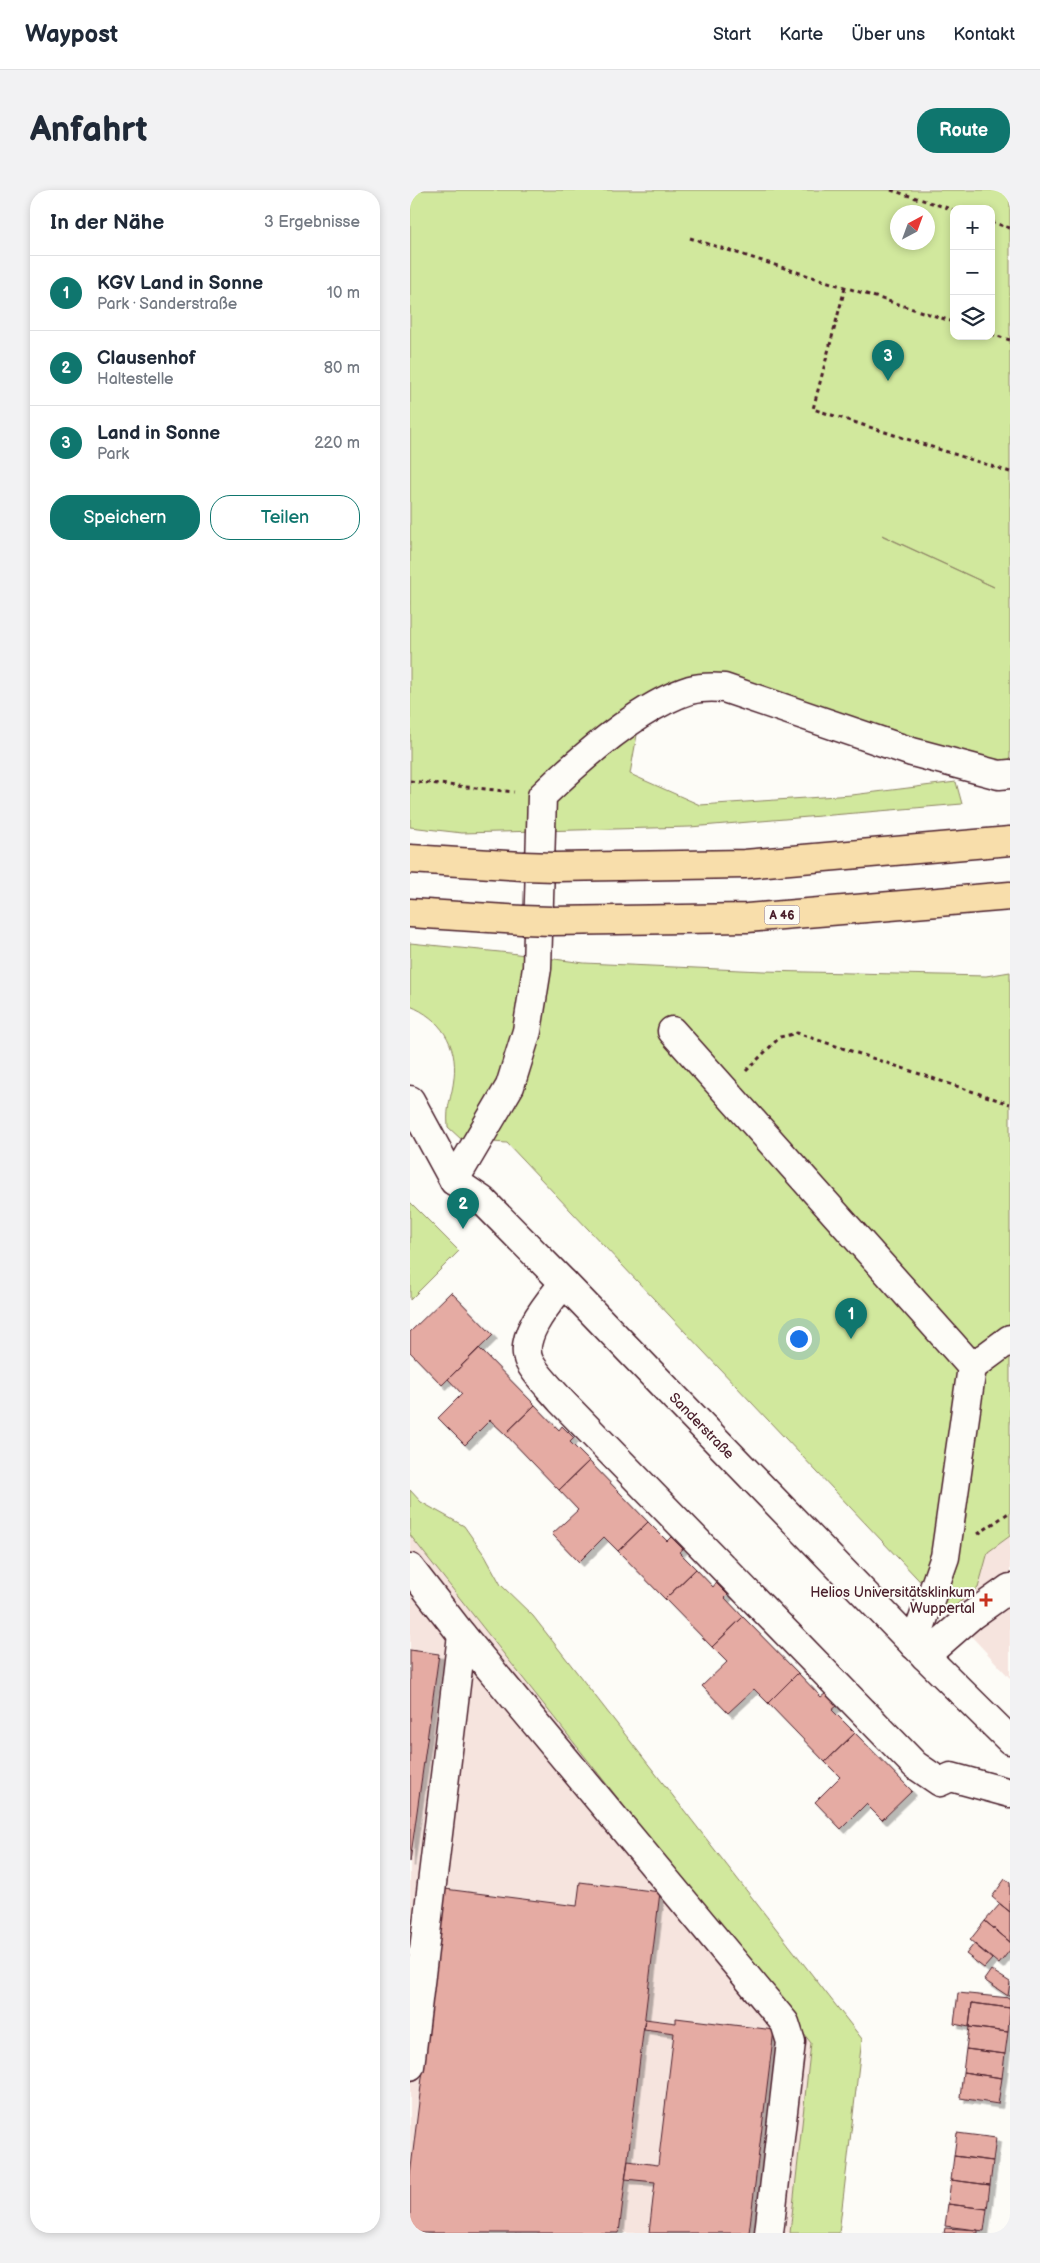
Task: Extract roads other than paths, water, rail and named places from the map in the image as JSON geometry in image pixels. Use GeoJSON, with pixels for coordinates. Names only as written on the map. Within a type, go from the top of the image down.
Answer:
{"type":"FeatureCollection","features":[{"type":"Feature","properties":{"kind":"highway"},"geometry":{"type":"LineString","coordinates":[[410,859],[555,867],[745,864],[1010,841]]}},
{"type":"Feature","properties":{"kind":"highway","name":"A 46"},"geometry":{"type":"LineString","coordinates":[[410,913],[552,921],[747,918],[1010,896]]}},
{"type":"Feature","properties":{"kind":"street"},"geometry":{"type":"LineString","coordinates":[[454,1180],[510,1086],[527,1031],[537,968],[542,796],[573,765],[645,712],[689,691],[704,676],[724,688],[748,694],[912,752],[999,775],[1010,774]]}},
{"type":"Feature","properties":{"kind":"street"},"geometry":{"type":"LineString","coordinates":[[672,1031],[972,1367]]}},
{"type":"Feature","properties":{"kind":"street","name":"Sanderstraße"},"geometry":{"type":"LineString","coordinates":[[410,1100],[454,1180],[482,1200],[1010,1740]]}},
{"type":"Feature","properties":{"kind":"street"},"geometry":{"type":"LineString","coordinates":[[564,1283],[535,1322],[528,1343],[529,1361],[561,1401],[915,1765],[940,1782],[950,1777],[1010,1793]]}},
{"type":"Feature","properties":{"kind":"street"},"geometry":{"type":"LineString","coordinates":[[920,1650],[945,1557],[972,1367],[1010,1339]]}},
{"type":"Feature","properties":{"kind":"street"},"geometry":{"type":"LineString","coordinates":[[410,1568],[462,1635],[785,2023],[791,2042],[769,2233]]}},
{"type":"Feature","properties":{"kind":"street"},"geometry":{"type":"LineString","coordinates":[[920,1650],[1010,1588]]}},
{"type":"Feature","properties":{"kind":"street"},"geometry":{"type":"LineString","coordinates":[[410,2066],[413,2019],[462,1635]]}},
{"type":"Feature","properties":{"kind":"place","name":"Land in Sonne"},"geometry":{"type":"Point","coordinates":[888,381]}},
{"type":"Feature","properties":{"kind":"place","name":"Clausenhof"},"geometry":{"type":"Point","coordinates":[463,1229]}},
{"type":"Feature","properties":{"kind":"place","name":"KGV Land in Sonne"},"geometry":{"type":"Point","coordinates":[851,1339]}},
{"type":"Feature","properties":{"kind":"place","name":"Helios Universitätsklinkum Wuppertal"},"geometry":{"type":"Point","coordinates":[986,1600]}}]}
